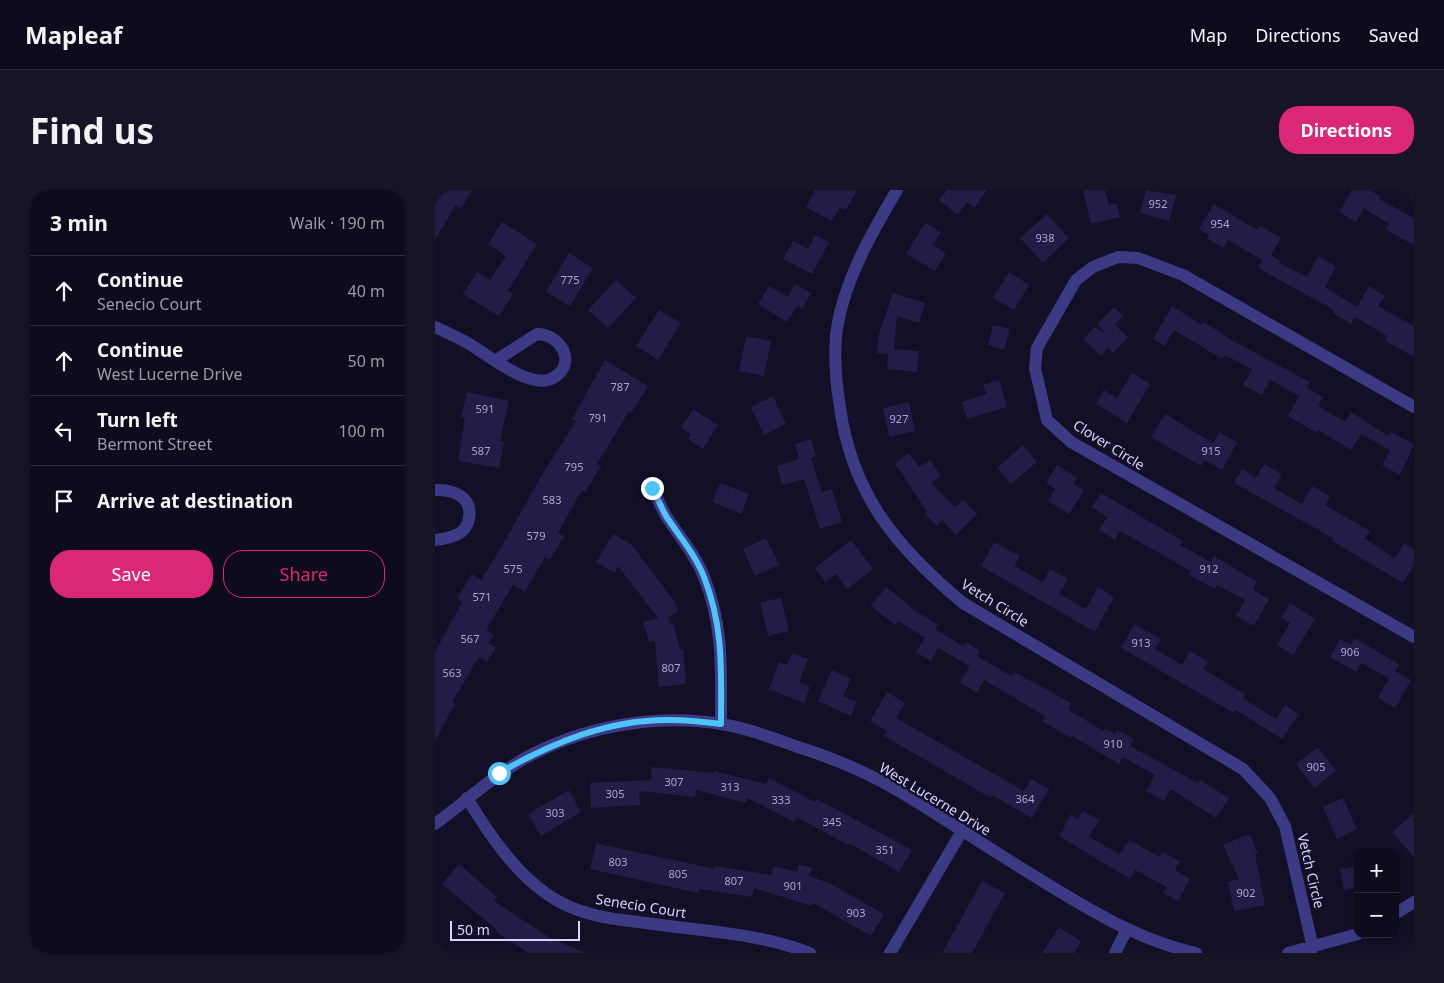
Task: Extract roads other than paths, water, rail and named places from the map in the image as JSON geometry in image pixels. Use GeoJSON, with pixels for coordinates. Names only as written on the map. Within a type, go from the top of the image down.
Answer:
{"type":"FeatureCollection","features":[{"type":"Feature","properties":{"kind":"street","name":"Vetch Circle"},"geometry":{"type":"LineString","coordinates":[[897,190],[872,232],[848,289],[837,334],[835,374],[843,430],[855,470],[870,501],[892,534],[925,571],[963,603],[1243,769],[1270,798],[1285,826],[1313,948]]}},
{"type":"Feature","properties":{"kind":"street","name":"Clover Circle"},"geometry":{"type":"LineString","coordinates":[[1414,407],[1183,275],[1138,258],[1113,259],[1093,267],[1076,280],[1037,348],[1035,368],[1047,420],[1071,442],[1414,637]]}},
{"type":"Feature","properties":{"kind":"street"},"geometry":{"type":"LineString","coordinates":[[435,329],[467,342],[510,371],[525,376],[549,379],[562,369],[565,356],[562,346],[553,338],[537,334],[495,360]]}},
{"type":"Feature","properties":{"kind":"street"},"geometry":{"type":"LineString","coordinates":[[652,488],[666,515],[687,544],[704,577],[719,624],[722,647],[721,724]]}},
{"type":"Feature","properties":{"kind":"street"},"geometry":{"type":"LineString","coordinates":[[435,490],[458,494],[465,500],[469,507],[470,515],[463,531],[452,537],[435,540]]}},
{"type":"Feature","properties":{"kind":"street","name":"West Lucerne Drive"},"geometry":{"type":"LineString","coordinates":[[467,798],[499,773],[535,753],[583,733],[625,724],[670,720],[721,724],[758,733],[829,757],[898,790],[962,831],[1127,929],[1179,949],[1196,953]]}},
{"type":"Feature","properties":{"kind":"street"},"geometry":{"type":"LineString","coordinates":[[435,824],[467,798]]}},
{"type":"Feature","properties":{"kind":"street","name":"Senecio Court"},"geometry":{"type":"LineString","coordinates":[[467,798],[490,836],[535,884],[577,910],[612,919],[772,940],[810,953]]}},
{"type":"Feature","properties":{"kind":"street"},"geometry":{"type":"LineString","coordinates":[[890,953],[962,831]]}},
{"type":"Feature","properties":{"kind":"street"},"geometry":{"type":"LineString","coordinates":[[1399,911],[1414,902]]}},
{"type":"Feature","properties":{"kind":"street"},"geometry":{"type":"LineString","coordinates":[[1115,953],[1127,929]]}},
{"type":"Feature","properties":{"kind":"street"},"geometry":{"type":"LineString","coordinates":[[1288,953],[1313,948],[1354,935]]}}]}
